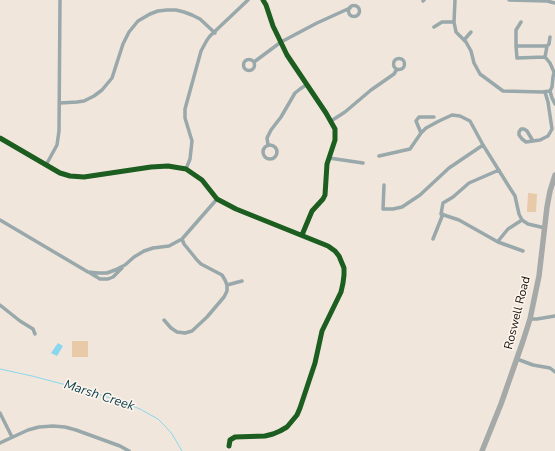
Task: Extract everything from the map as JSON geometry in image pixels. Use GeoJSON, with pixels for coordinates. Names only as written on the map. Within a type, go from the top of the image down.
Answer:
{"type":"FeatureCollection","features":[{"type":"Feature","properties":{"kind":"main road","name":"Roswell Road"},"geometry":{"type":"LineString","coordinates":[[482,451],[501,404],[530,319],[539,276],[544,228],[550,191],[555,175]]}},
{"type":"Feature","properties":{"kind":"street"},"geometry":{"type":"LineString","coordinates":[[46,165],[54,150],[59,131],[60,0]]}},
{"type":"Feature","properties":{"kind":"street"},"geometry":{"type":"LineString","coordinates":[[186,169],[190,159],[192,142],[184,109],[201,50],[207,40],[248,0]]}},
{"type":"Feature","properties":{"kind":"street"},"geometry":{"type":"LineString","coordinates":[[263,0],[291,61],[335,129],[336,136],[328,164],[325,195],[312,211],[302,235]]}},
{"type":"Feature","properties":{"kind":"street"},"geometry":{"type":"LineString","coordinates":[[455,0],[454,22],[456,32],[464,40],[471,51],[474,63],[480,74],[503,91],[550,92],[555,96]]}},
{"type":"Feature","properties":{"kind":"street"},"geometry":{"type":"LineString","coordinates":[[509,0],[547,1],[555,3]]}},
{"type":"Feature","properties":{"kind":"street"},"geometry":{"type":"LineString","coordinates":[[254,62],[281,42],[350,8]]}},
{"type":"Feature","properties":{"kind":"street"},"geometry":{"type":"LineString","coordinates":[[60,103],[84,101],[102,90],[112,78],[123,44],[129,32],[138,21],[150,14],[167,10],[184,12],[200,20],[215,33]]}},
{"type":"Feature","properties":{"kind":"street"},"geometry":{"type":"LineString","coordinates":[[434,27],[442,22],[454,22]]}},
{"type":"Feature","properties":{"kind":"street"},"geometry":{"type":"LineString","coordinates":[[521,22],[516,30],[517,58],[546,57]]}},
{"type":"Feature","properties":{"kind":"street"},"geometry":{"type":"LineString","coordinates":[[464,40],[471,32]]}},
{"type":"Feature","properties":{"kind":"street"},"geometry":{"type":"LineString","coordinates":[[550,37],[546,57],[554,72],[550,92],[555,104]]}},
{"type":"Feature","properties":{"kind":"street"},"geometry":{"type":"LineString","coordinates":[[516,46],[547,46]]}},
{"type":"Feature","properties":{"kind":"street"},"geometry":{"type":"LineString","coordinates":[[331,121],[345,112],[371,90],[394,74],[397,70]]}},
{"type":"Feature","properties":{"kind":"street"},"geometry":{"type":"LineString","coordinates":[[268,146],[267,138],[271,130],[295,94],[306,85]]}},
{"type":"Feature","properties":{"kind":"street"},"geometry":{"type":"LineString","coordinates":[[533,141],[540,140],[548,136],[552,129],[545,92]]}},
{"type":"Feature","properties":{"kind":"street"},"geometry":{"type":"LineString","coordinates":[[379,156],[410,149],[426,128],[439,121],[452,116],[460,116],[470,120],[483,145],[514,196],[522,220],[528,224],[544,228]]}},
{"type":"Feature","properties":{"kind":"street"},"geometry":{"type":"LineString","coordinates":[[421,133],[416,121],[419,117],[434,117]]}},
{"type":"Feature","properties":{"kind":"street"},"geometry":{"type":"LineString","coordinates":[[0,138],[46,165],[64,174],[77,177],[164,166],[186,169],[202,180],[217,199],[236,209],[328,246],[335,251],[342,262],[344,275],[341,292],[322,331],[315,363],[300,408],[292,421],[280,431],[265,436],[235,437],[230,440],[229,446]]}},
{"type":"Feature","properties":{"kind":"street"},"geometry":{"type":"LineString","coordinates":[[384,185],[383,209],[402,207],[420,195],[449,168],[483,145]]}},
{"type":"Feature","properties":{"kind":"street"},"geometry":{"type":"LineString","coordinates":[[330,158],[363,163]]}},
{"type":"Feature","properties":{"kind":"street"},"geometry":{"type":"LineString","coordinates":[[433,239],[443,214],[441,214],[443,203],[453,197],[469,183],[499,170]]}},
{"type":"Feature","properties":{"kind":"street"},"geometry":{"type":"LineString","coordinates":[[0,220],[100,279],[108,279],[113,277],[134,257],[144,251],[168,246],[182,240],[217,199]]}},
{"type":"Feature","properties":{"kind":"street"},"geometry":{"type":"LineString","coordinates":[[443,214],[459,220],[498,242],[523,251]]}},
{"type":"Feature","properties":{"kind":"street"},"geometry":{"type":"LineString","coordinates":[[498,242],[498,240],[508,229],[522,220]]}},
{"type":"Feature","properties":{"kind":"street"},"geometry":{"type":"LineString","coordinates":[[164,320],[177,332],[185,333],[192,331],[207,317],[227,292],[227,285],[222,275],[205,267],[197,260],[182,240]]}},
{"type":"Feature","properties":{"kind":"street"},"geometry":{"type":"LineString","coordinates":[[88,272],[107,273],[125,265]]}},
{"type":"Feature","properties":{"kind":"street"},"geometry":{"type":"LineString","coordinates":[[227,285],[242,281]]}},
{"type":"Feature","properties":{"kind":"street"},"geometry":{"type":"LineString","coordinates":[[0,305],[33,329],[35,334]]}},
{"type":"Feature","properties":{"kind":"street"},"geometry":{"type":"LineString","coordinates":[[530,319],[555,316]]}},
{"type":"Feature","properties":{"kind":"street"},"geometry":{"type":"LineString","coordinates":[[517,359],[533,365],[550,368],[555,372]]}},
{"type":"Feature","properties":{"kind":"street"},"geometry":{"type":"LineString","coordinates":[[0,413],[12,437]]}},
{"type":"Feature","properties":{"kind":"street"},"geometry":{"type":"LineString","coordinates":[[0,443],[28,430],[53,426],[76,430],[120,446],[129,451]]}},
{"type":"Feature","properties":{"kind":"shaded area"},"geometry":{"type":"Polygon","coordinates":[[[528,193],[537,194],[536,212],[527,212],[528,193]]]}},
{"type":"Feature","properties":{"kind":"shaded area"},"geometry":{"type":"Polygon","coordinates":[[[72,341],[88,341],[88,357],[72,357],[72,341]]]}},
{"type":"Feature","properties":{"kind":"water"},"geometry":{"type":"Polygon","coordinates":[[[58,343],[63,346],[57,356],[51,353],[58,343]]]}},
{"type":"Feature","properties":{"kind":"waterway","name":"Marsh Creek"},"geometry":{"type":"LineString","coordinates":[[0,369],[78,388],[140,409],[158,419],[172,434],[182,451]]}},
{"type":"Feature","properties":{"kind":"cycle path"},"geometry":{"type":"LineString","coordinates":[[263,0],[273,26],[287,55],[335,129],[335,140],[327,164],[325,195],[312,211],[302,235]]}},
{"type":"Feature","properties":{"kind":"cycle path"},"geometry":{"type":"LineString","coordinates":[[0,138],[60,173],[70,176],[84,177],[151,167],[168,166],[186,169],[202,180],[217,199],[236,209],[328,246],[339,256],[344,268],[341,292],[322,331],[315,363],[297,415],[287,427],[280,431],[265,436],[235,437],[230,440],[229,446]]}}]}
